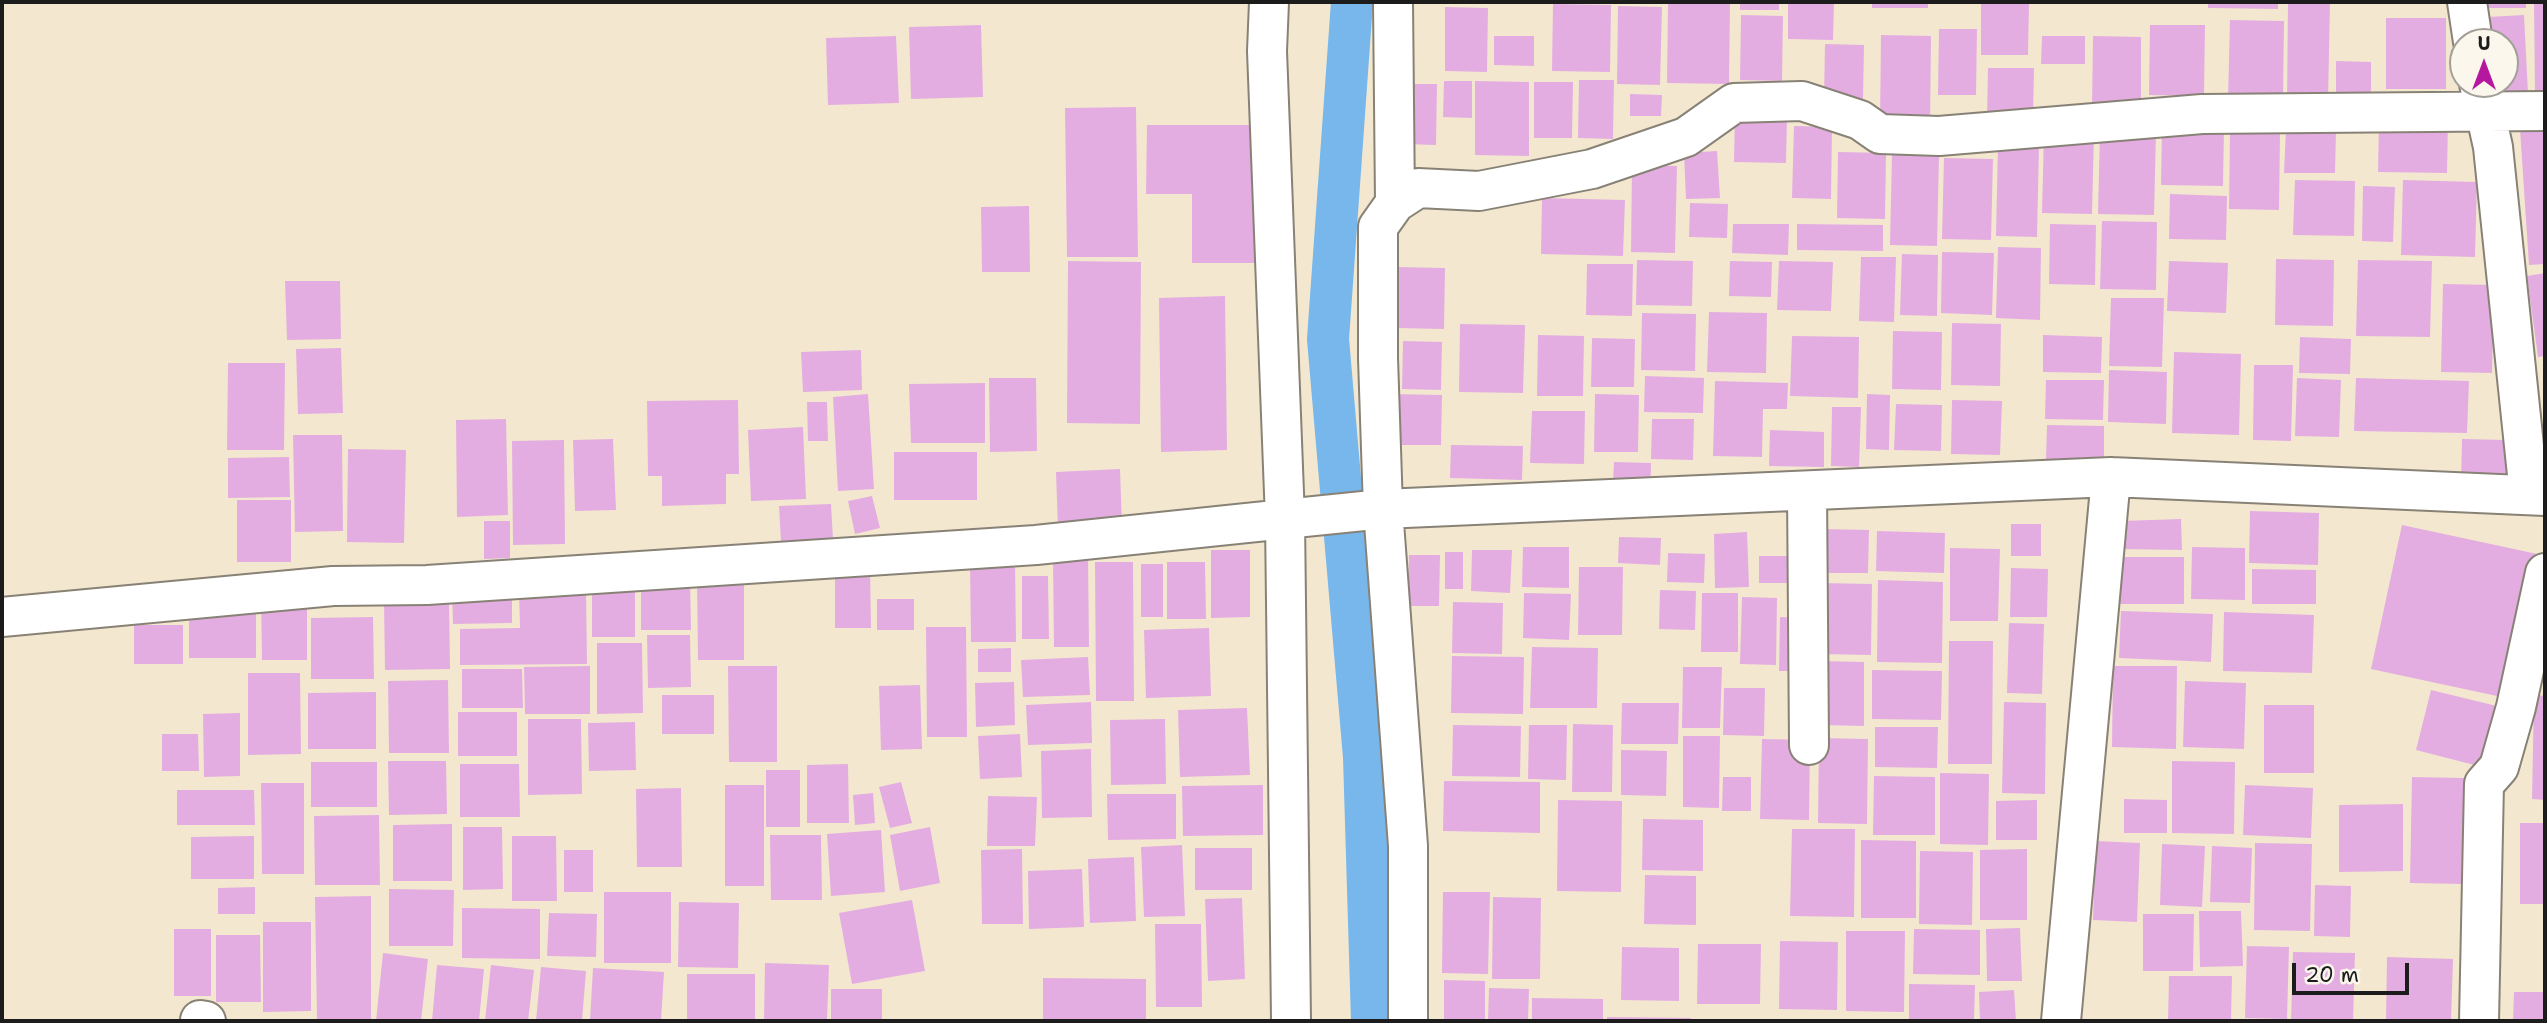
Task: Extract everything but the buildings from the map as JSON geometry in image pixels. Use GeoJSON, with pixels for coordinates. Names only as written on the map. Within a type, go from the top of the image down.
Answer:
{"type":"FeatureCollection","features":[{"type":"Feature","properties":{"kind":"street"},"geometry":{"type":"LineString","coordinates":[[1269,2],[1267,51],[1295,519],[1291,1021]]}},
{"type":"Feature","properties":{"kind":"street"},"geometry":{"type":"LineString","coordinates":[[1392,2],[1395,203]]}},
{"type":"Feature","properties":{"kind":"street"},"geometry":{"type":"LineString","coordinates":[[2468,2],[2471,28]]}},
{"type":"Feature","properties":{"kind":"street"},"geometry":{"type":"LineString","coordinates":[[5,616],[333,586],[440,584],[1036,545],[1374,510],[2111,477],[2537,495],[2493,147],[2481,98]]}},
{"type":"Feature","properties":{"kind":"street"},"geometry":{"type":"LineString","coordinates":[[1408,1021],[1408,846],[1374,510],[1378,227],[1395,203],[1418,188],[1479,191],[1592,169],[1686,137],[1734,103],[1802,101],[1860,120],[1880,134],[1939,136],[2202,114],[2481,98],[2545,111]]}},
{"type":"Feature","properties":{"kind":"street"},"geometry":{"type":"LineString","coordinates":[[2061,1021],[2111,477]]}},
{"type":"Feature","properties":{"kind":"street"},"geometry":{"type":"LineString","coordinates":[[1807,491],[1809,745]]}},
{"type":"Feature","properties":{"kind":"street"},"geometry":{"type":"LineString","coordinates":[[2479,1021],[2484,785],[2499,767],[2521,687],[2545,573]]}},
{"type":"Feature","properties":{"kind":"street"},"geometry":{"type":"LineString","coordinates":[[200,1020],[206,1021]]}},
{"type":"Feature","properties":{"kind":"waterway"},"geometry":{"type":"LineString","coordinates":[[1352,2],[1328,339],[1364,757],[1372,1021]]}}]}
